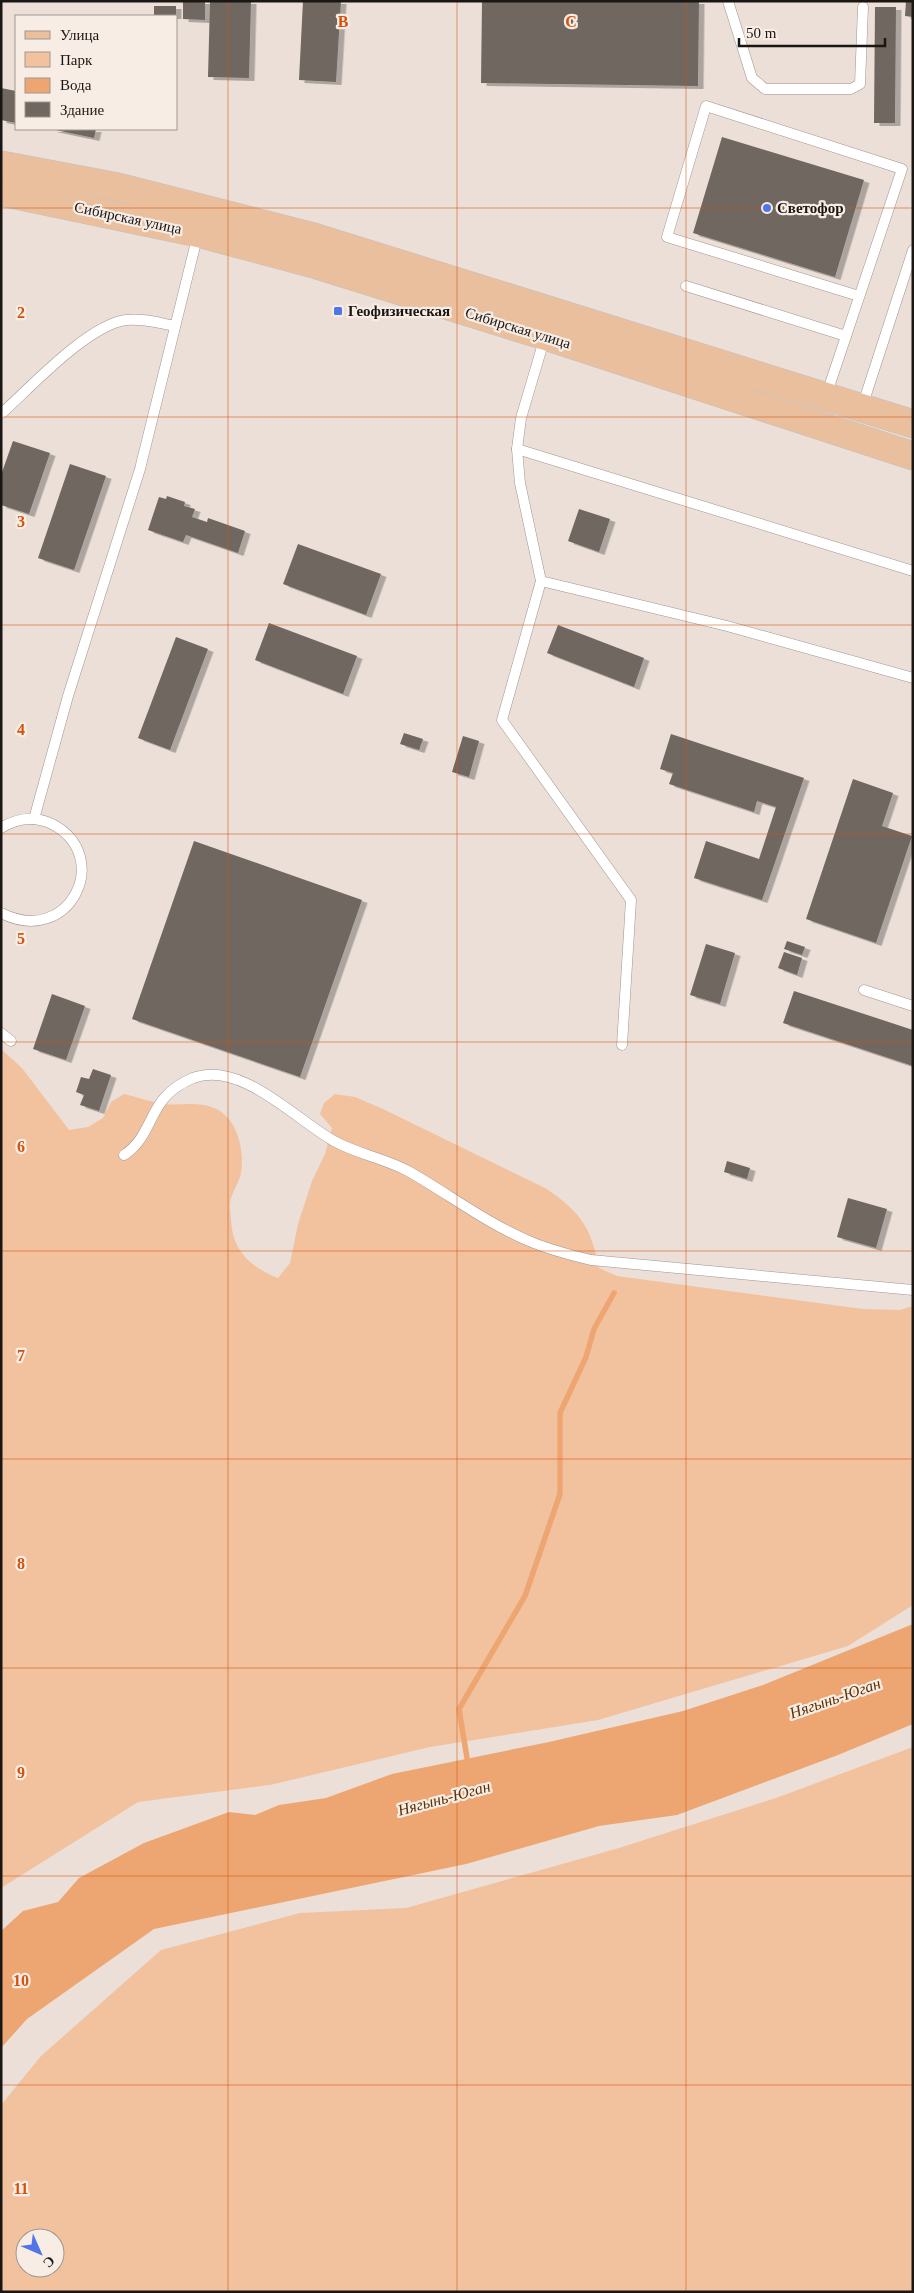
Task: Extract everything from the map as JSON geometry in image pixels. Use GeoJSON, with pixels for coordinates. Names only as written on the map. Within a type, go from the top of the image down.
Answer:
{"type":"FeatureCollection","features":[{"type":"Feature","properties":{"kind":"main road","name":"Сибирская улица"},"geometry":{"type":"LineString","coordinates":[[1,165],[118,187],[314,237],[913,424]]}},
{"type":"Feature","properties":{"kind":"main road","name":"Сибирская улица"},"geometry":{"type":"LineString","coordinates":[[1,192],[198,233],[310,264],[545,336],[913,456]]}},
{"type":"Feature","properties":{"kind":"lane"},"geometry":{"type":"LineString","coordinates":[[728,1],[752,78],[765,89],[851,89],[860,84],[864,7]]}},
{"type":"Feature","properties":{"kind":"lane"},"geometry":{"type":"LineString","coordinates":[[826,397],[902,169],[706,106],[667,237],[859,296]]}},
{"type":"Feature","properties":{"kind":"lane"},"geometry":{"type":"LineString","coordinates":[[34,819],[68,696],[140,469],[198,233]]}},
{"type":"Feature","properties":{"kind":"lane"},"geometry":{"type":"LineString","coordinates":[[861,408],[913,250]]}},
{"type":"Feature","properties":{"kind":"lane"},"geometry":{"type":"LineString","coordinates":[[686,286],[846,336]]}},
{"type":"Feature","properties":{"kind":"lane"},"geometry":{"type":"LineString","coordinates":[[2,412],[76,346],[111,323],[138,319],[175,326]]}},
{"type":"Feature","properties":{"kind":"lane"},"geometry":{"type":"LineString","coordinates":[[545,336],[521,418],[517,448],[520,483],[541,581],[502,720],[631,900],[622,1045]]}},
{"type":"Feature","properties":{"kind":"lane"},"geometry":{"type":"LineString","coordinates":[[517,448],[913,571]]}},
{"type":"Feature","properties":{"kind":"lane"},"geometry":{"type":"LineString","coordinates":[[541,581],[727,626],[913,678]]}},
{"type":"Feature","properties":{"kind":"lane"},"geometry":{"type":"LineString","coordinates":[[1,828],[10,822],[34,819],[46,821],[62,829],[74,842],[81,859],[81,877],[76,894],[65,908],[50,918],[32,922],[15,920],[1,913]]}},
{"type":"Feature","properties":{"kind":"lane"},"geometry":{"type":"LineString","coordinates":[[864,990],[913,1006]]}},
{"type":"Feature","properties":{"kind":"lane"},"geometry":{"type":"LineString","coordinates":[[1,1033],[12,1041]]}},
{"type":"Feature","properties":{"kind":"lane"},"geometry":{"type":"LineString","coordinates":[[124,1155],[138,1142],[153,1112],[165,1096],[176,1087],[194,1078],[207,1075],[228,1077],[276,1100],[336,1142],[406,1170],[527,1241],[557,1252],[591,1260],[913,1290]]}},
{"type":"Feature","properties":{"kind":"green space"},"geometry":{"type":"Polygon","coordinates":[[[1,1049],[22,1068],[69,1130],[88,1127],[103,1118],[111,1102],[124,1094],[165,1104],[208,1106],[222,1112],[234,1126],[242,1154],[241,1173],[230,1204],[232,1232],[235,1241],[245,1257],[260,1269],[278,1278],[290,1263],[298,1224],[312,1181],[325,1154],[332,1128],[320,1114],[324,1103],[335,1094],[355,1097],[383,1109],[547,1189],[568,1206],[583,1222],[592,1242],[599,1268],[617,1276],[863,1309],[900,1310],[913,1306],[913,1605],[848,1646],[598,1720],[430,1747],[270,1785],[138,1802],[1,1888],[1,1049]]]}},
{"type":"Feature","properties":{"kind":"green space"},"geometry":{"type":"Polygon","coordinates":[[[913,1747],[913,2292],[1,2292],[1,2105],[41,2056],[161,1950],[300,1913],[406,1908],[619,1848],[776,1798],[913,1747]]]}},
{"type":"Feature","properties":{"kind":"water","name":"Нягынь-Юган"},"geometry":{"type":"Polygon","coordinates":[[[913,1624],[913,1724],[838,1755],[677,1815],[599,1826],[466,1864],[154,1929],[27,2019],[1,2048],[1,1931],[23,1911],[58,1902],[79,1878],[144,1843],[229,1812],[255,1815],[279,1805],[326,1798],[392,1774],[549,1742],[683,1711],[763,1685],[913,1624]]]}},
{"type":"Feature","properties":{"kind":"building"},"geometry":{"type":"Polygon","coordinates":[[[183,1],[205,1],[205,20],[183,19],[183,1]]]}},
{"type":"Feature","properties":{"kind":"building"},"geometry":{"type":"Polygon","coordinates":[[[210,1],[251,1],[249,78],[208,77],[210,1]]]}},
{"type":"Feature","properties":{"kind":"building"},"geometry":{"type":"Polygon","coordinates":[[[303,1],[341,1],[336,82],[299,80],[303,1]]]}},
{"type":"Feature","properties":{"kind":"building"},"geometry":{"type":"Polygon","coordinates":[[[482,1],[699,1],[698,86],[481,83],[482,1]]]}},
{"type":"Feature","properties":{"kind":"building"},"geometry":{"type":"Polygon","coordinates":[[[906,1],[913,1],[913,17],[905,16],[906,1]]]}},
{"type":"Feature","properties":{"kind":"building"},"geometry":{"type":"Polygon","coordinates":[[[154,6],[176,6],[176,15],[154,15],[154,6]]]}},
{"type":"Feature","properties":{"kind":"building"},"geometry":{"type":"Polygon","coordinates":[[[875,7],[896,7],[895,123],[874,123],[875,7]]]}},
{"type":"Feature","properties":{"kind":"building"},"geometry":{"type":"Polygon","coordinates":[[[1,88],[15,91],[15,123],[1,120],[1,88]]]}},
{"type":"Feature","properties":{"kind":"building"},"geometry":{"type":"Polygon","coordinates":[[[56,130],[96,130],[94,138],[56,130]]]}},
{"type":"Feature","properties":{"kind":"building"},"geometry":{"type":"Polygon","coordinates":[[[722,137],[864,180],[835,277],[693,233],[722,137]]]}},
{"type":"Feature","properties":{"kind":"building"},"geometry":{"type":"Polygon","coordinates":[[[13,441],[50,453],[29,514],[1,505],[1,475],[13,441]]]}},
{"type":"Feature","properties":{"kind":"building"},"geometry":{"type":"Polygon","coordinates":[[[70,464],[106,476],[74,570],[38,558],[70,464]]]}},
{"type":"Feature","properties":{"kind":"building"},"geometry":{"type":"Polygon","coordinates":[[[167,496],[185,502],[184,506],[195,509],[192,517],[207,522],[208,518],[245,531],[238,553],[186,535],[183,542],[148,530],[159,497],[166,499],[167,496]]]}},
{"type":"Feature","properties":{"kind":"building"},"geometry":{"type":"Polygon","coordinates":[[[579,509],[610,519],[599,552],[568,541],[579,509]]]}},
{"type":"Feature","properties":{"kind":"building"},"geometry":{"type":"Polygon","coordinates":[[[298,544],[381,574],[366,615],[283,584],[298,544]]]}},
{"type":"Feature","properties":{"kind":"building"},"geometry":{"type":"Polygon","coordinates":[[[269,623],[357,656],[343,694],[255,660],[269,623]]]}},
{"type":"Feature","properties":{"kind":"building"},"geometry":{"type":"Polygon","coordinates":[[[558,625],[644,658],[634,687],[547,653],[558,625]]]}},
{"type":"Feature","properties":{"kind":"building"},"geometry":{"type":"Polygon","coordinates":[[[176,637],[208,649],[170,750],[138,738],[176,637]]]}},
{"type":"Feature","properties":{"kind":"building"},"geometry":{"type":"Polygon","coordinates":[[[404,733],[423,739],[419,750],[400,744],[404,733]]]}},
{"type":"Feature","properties":{"kind":"building"},"geometry":{"type":"Polygon","coordinates":[[[671,734],[804,778],[762,900],[694,878],[706,841],[759,859],[776,807],[757,801],[754,812],[669,784],[673,773],[660,769],[671,734]]]}},
{"type":"Feature","properties":{"kind":"building"},"geometry":{"type":"Polygon","coordinates":[[[463,736],[479,741],[469,777],[452,772],[463,736]]]}},
{"type":"Feature","properties":{"kind":"building"},"geometry":{"type":"Polygon","coordinates":[[[853,779],[893,793],[882,826],[912,836],[876,943],[806,919],[853,779]]]}},
{"type":"Feature","properties":{"kind":"building"},"geometry":{"type":"Polygon","coordinates":[[[194,841],[362,900],[300,1077],[132,1019],[194,841]]]}},
{"type":"Feature","properties":{"kind":"building"},"geometry":{"type":"Polygon","coordinates":[[[787,941],[805,947],[802,955],[784,949],[787,941]]]}},
{"type":"Feature","properties":{"kind":"building"},"geometry":{"type":"Polygon","coordinates":[[[706,944],[735,953],[720,1004],[690,995],[706,944]]]}},
{"type":"Feature","properties":{"kind":"building"},"geometry":{"type":"Polygon","coordinates":[[[784,952],[802,958],[797,975],[778,968],[784,952]]]}},
{"type":"Feature","properties":{"kind":"building"},"geometry":{"type":"Polygon","coordinates":[[[794,991],[913,1030],[913,1066],[783,1023],[794,991]]]}},
{"type":"Feature","properties":{"kind":"building"},"geometry":{"type":"Polygon","coordinates":[[[52,994],[85,1006],[66,1060],[33,1049],[52,994]]]}},
{"type":"Feature","properties":{"kind":"building"},"geometry":{"type":"Polygon","coordinates":[[[93,1069],[111,1075],[99,1111],[80,1105],[84,1095],[76,1092],[81,1077],[89,1079],[93,1069]]]}},
{"type":"Feature","properties":{"kind":"building"},"geometry":{"type":"Polygon","coordinates":[[[727,1161],[750,1168],[747,1179],[724,1172],[727,1161]]]}},
{"type":"Feature","properties":{"kind":"building"},"geometry":{"type":"Polygon","coordinates":[[[848,1198],[887,1209],[876,1248],[837,1237],[848,1198]]]}},
{"type":"Feature","properties":{"kind":"waterway"},"geometry":{"type":"LineString","coordinates":[[467,1758],[459,1709],[525,1596],[560,1494],[560,1413],[586,1357],[594,1329],[614,1293]]}},
{"type":"Feature","properties":{"kind":"place","name":"Светофор"},"geometry":{"type":"Point","coordinates":[767,208]}},
{"type":"Feature","properties":{"kind":"place","name":"Геофизическая"},"geometry":{"type":"Point","coordinates":[338,311]}}]}
